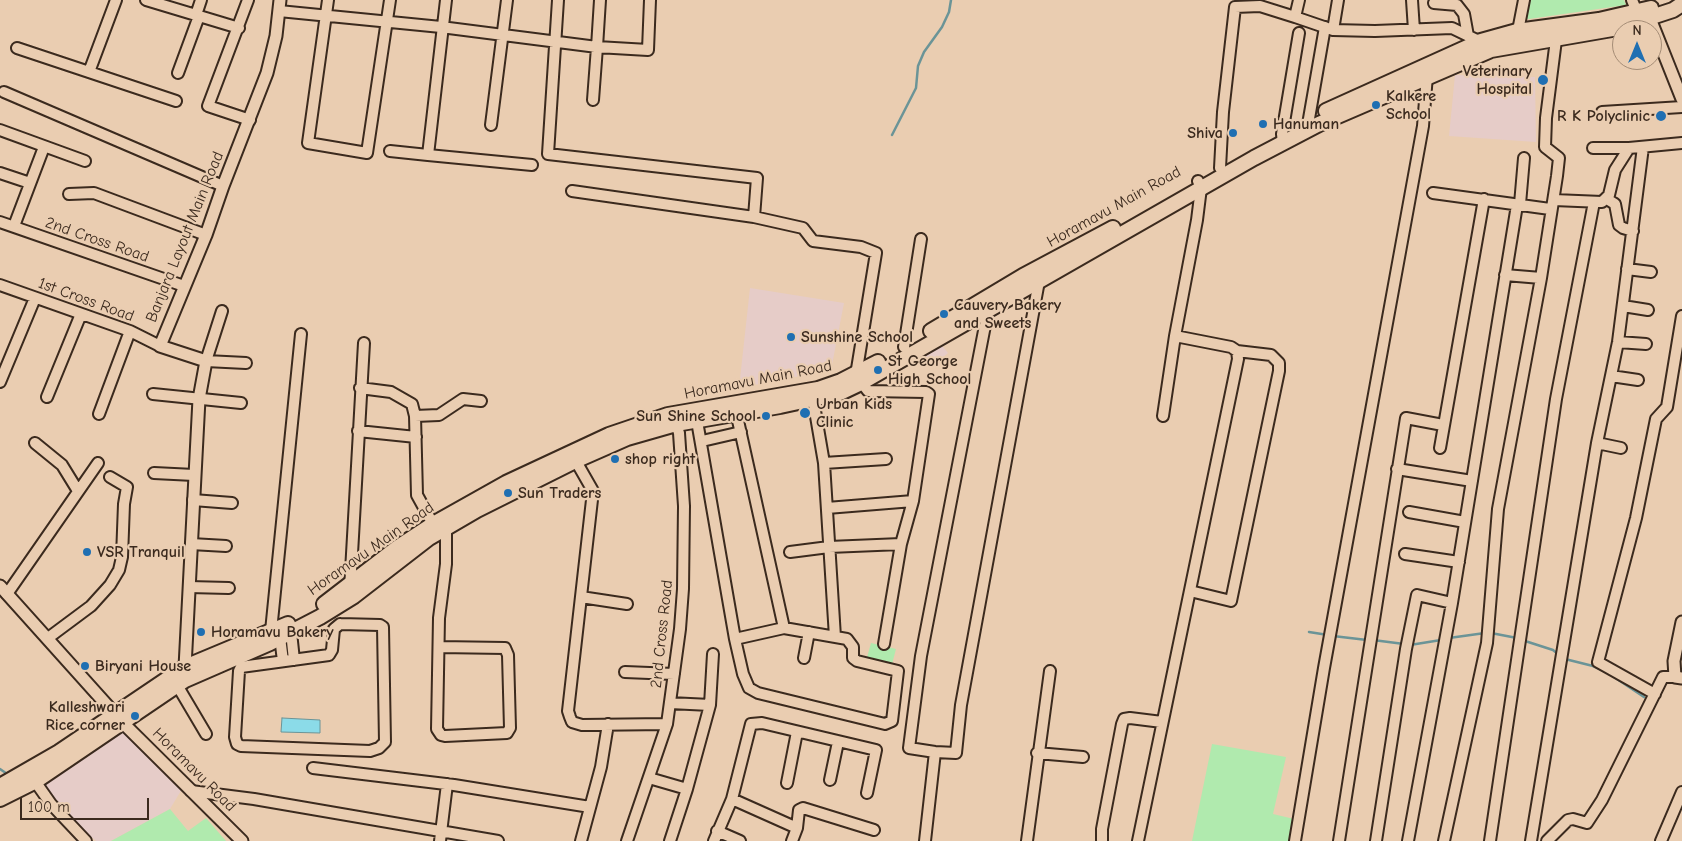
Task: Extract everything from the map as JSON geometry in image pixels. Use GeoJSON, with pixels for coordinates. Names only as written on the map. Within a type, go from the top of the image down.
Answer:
{"type":"FeatureCollection","features":[{"type":"Feature","properties":{"kind":"main road","name":"Horamavu Main Road"},"geometry":{"type":"LineString","coordinates":[[0,799],[18,783],[118,718],[177,685],[281,633],[351,592],[429,538],[440,526],[509,493],[633,426],[668,415],[735,409],[813,399],[840,393],[904,347],[1036,276],[1282,138],[1480,42],[1557,32],[1618,28],[1641,10],[1682,3]]}},
{"type":"Feature","properties":{"kind":"main road","name":"Horamavu Main Road"},"geometry":{"type":"LineString","coordinates":[[1308,124],[1427,75],[1480,42]]}},
{"type":"Feature","properties":{"kind":"main road","name":"Horamavu Main Road"},"geometry":{"type":"LineString","coordinates":[[1199,184],[1220,168],[1282,138]]}},
{"type":"Feature","properties":{"kind":"main road","name":"Horamavu Main Road"},"geometry":{"type":"LineString","coordinates":[[574,457],[626,438],[676,424],[697,421],[735,409],[858,379],[988,310],[1036,276]]}},
{"type":"Feature","properties":{"kind":"main road","name":"Horamavu Main Road"},"geometry":{"type":"LineString","coordinates":[[118,718],[185,667],[281,633],[309,614],[351,592]]}},
{"type":"Feature","properties":{"kind":"street"},"geometry":{"type":"LineString","coordinates":[[89,72],[116,0]]}},
{"type":"Feature","properties":{"kind":"street"},"geometry":{"type":"LineString","coordinates":[[146,0],[161,2],[197,16],[239,28]]}},
{"type":"Feature","properties":{"kind":"street"},"geometry":{"type":"LineString","coordinates":[[178,73],[201,0]]}},
{"type":"Feature","properties":{"kind":"street"},"geometry":{"type":"LineString","coordinates":[[248,0],[208,106],[250,120]]}},
{"type":"Feature","properties":{"kind":"street"},"geometry":{"type":"LineString","coordinates":[[328,0],[308,143],[367,153],[390,0]]}},
{"type":"Feature","properties":{"kind":"street"},"geometry":{"type":"LineString","coordinates":[[428,155],[441,27],[446,0]]}},
{"type":"Feature","properties":{"kind":"street"},"geometry":{"type":"LineString","coordinates":[[491,125],[507,0]]}},
{"type":"Feature","properties":{"kind":"street"},"geometry":{"type":"LineString","coordinates":[[558,0],[548,154],[757,178],[754,217]]}},
{"type":"Feature","properties":{"kind":"street"},"geometry":{"type":"LineString","coordinates":[[594,100],[600,0]]}},
{"type":"Feature","properties":{"kind":"street"},"geometry":{"type":"LineString","coordinates":[[280,5],[327,15],[555,40],[597,47],[648,50],[650,0]]}},
{"type":"Feature","properties":{"kind":"street"},"geometry":{"type":"LineString","coordinates":[[1295,17],[1300,0]]}},
{"type":"Feature","properties":{"kind":"street"},"geometry":{"type":"LineString","coordinates":[[1308,124],[1329,28],[1338,0]]}},
{"type":"Feature","properties":{"kind":"street"},"geometry":{"type":"LineString","coordinates":[[1412,0],[1414,30]]}},
{"type":"Feature","properties":{"kind":"street"},"geometry":{"type":"LineString","coordinates":[[1518,38],[1524,0]]}},
{"type":"Feature","properties":{"kind":"street"},"geometry":{"type":"LineString","coordinates":[[1220,168],[1223,112],[1235,3],[1260,6],[1329,28],[1414,30],[1452,28],[1480,42]]}},
{"type":"Feature","properties":{"kind":"street"},"geometry":{"type":"LineString","coordinates":[[1434,3],[1457,5],[1480,42]]}},
{"type":"Feature","properties":{"kind":"street","name":"Banjara Layout Main Road"},"geometry":{"type":"LineString","coordinates":[[206,362],[160,346],[206,235],[222,186],[250,120],[267,73],[280,5]]}},
{"type":"Feature","properties":{"kind":"street"},"geometry":{"type":"LineString","coordinates":[[1641,10],[1682,99]]}},
{"type":"Feature","properties":{"kind":"street"},"geometry":{"type":"LineString","coordinates":[[1444,841],[1486,643],[1498,509],[1541,278],[1559,158],[1545,147],[1546,118],[1557,32]]}},
{"type":"Feature","properties":{"kind":"street"},"geometry":{"type":"LineString","coordinates":[[1282,138],[1299,33]]}},
{"type":"Feature","properties":{"kind":"street"},"geometry":{"type":"LineString","coordinates":[[17,48],[176,101]]}},
{"type":"Feature","properties":{"kind":"street"},"geometry":{"type":"LineString","coordinates":[[1296,841],[1324,668],[1422,126],[1427,75]]}},
{"type":"Feature","properties":{"kind":"street"},"geometry":{"type":"LineString","coordinates":[[4,92],[222,186]]}},
{"type":"Feature","properties":{"kind":"street"},"geometry":{"type":"LineString","coordinates":[[1602,112],[1682,107]]}},
{"type":"Feature","properties":{"kind":"street"},"geometry":{"type":"LineString","coordinates":[[0,130],[85,161]]}},
{"type":"Feature","properties":{"kind":"street"},"geometry":{"type":"LineString","coordinates":[[1593,148],[1629,148],[1682,143]]}},
{"type":"Feature","properties":{"kind":"street"},"geometry":{"type":"LineString","coordinates":[[14,226],[44,147]]}},
{"type":"Feature","properties":{"kind":"street"},"geometry":{"type":"LineString","coordinates":[[1531,841],[1597,443],[1618,342],[1643,147]]}},
{"type":"Feature","properties":{"kind":"street"},"geometry":{"type":"LineString","coordinates":[[1607,199],[1615,170],[1624,160],[1629,148]]}},
{"type":"Feature","properties":{"kind":"street"},"geometry":{"type":"LineString","coordinates":[[390,151],[532,166]]}},
{"type":"Feature","properties":{"kind":"street"},"geometry":{"type":"LineString","coordinates":[[1408,841],[1459,562],[1518,205],[1524,158]]}},
{"type":"Feature","properties":{"kind":"street"},"geometry":{"type":"LineString","coordinates":[[0,173],[30,183]]}},
{"type":"Feature","properties":{"kind":"street"},"geometry":{"type":"LineString","coordinates":[[1163,416],[1199,184]]}},
{"type":"Feature","properties":{"kind":"street"},"geometry":{"type":"LineString","coordinates":[[572,192],[754,217],[802,228],[813,241],[861,247],[876,253],[858,379],[868,391],[926,392],[929,394],[913,501],[901,544],[884,644]]}},
{"type":"Feature","properties":{"kind":"street"},"geometry":{"type":"LineString","coordinates":[[69,194],[94,193],[206,235]]}},
{"type":"Feature","properties":{"kind":"street"},"geometry":{"type":"LineString","coordinates":[[1433,193],[1518,205],[1552,205],[1594,202],[1607,199],[1615,204],[1619,225],[1632,231]]}},
{"type":"Feature","properties":{"kind":"street"},"geometry":{"type":"LineString","coordinates":[[1440,448],[1484,199]]}},
{"type":"Feature","properties":{"kind":"street"},"geometry":{"type":"LineString","coordinates":[[1490,841],[1556,399],[1594,202]]}},
{"type":"Feature","properties":{"kind":"street","name":"2nd Cross Road"},"geometry":{"type":"LineString","coordinates":[[0,222],[184,286]]}},
{"type":"Feature","properties":{"kind":"street"},"geometry":{"type":"LineString","coordinates":[[904,347],[921,239]]}},
{"type":"Feature","properties":{"kind":"street"},"geometry":{"type":"LineString","coordinates":[[1628,270],[1651,272]]}},
{"type":"Feature","properties":{"kind":"street"},"geometry":{"type":"LineString","coordinates":[[1505,275],[1541,278]]}},
{"type":"Feature","properties":{"kind":"street"},"geometry":{"type":"LineString","coordinates":[[988,310],[921,656],[909,748],[956,753],[961,705],[1036,276]]}},
{"type":"Feature","properties":{"kind":"street","name":"1st Cross Road"},"geometry":{"type":"LineString","coordinates":[[0,285],[130,332],[160,346]]}},
{"type":"Feature","properties":{"kind":"street"},"geometry":{"type":"LineString","coordinates":[[0,382],[35,298]]}},
{"type":"Feature","properties":{"kind":"street"},"geometry":{"type":"LineString","coordinates":[[1623,306],[1648,310]]}},
{"type":"Feature","properties":{"kind":"street"},"geometry":{"type":"LineString","coordinates":[[185,667],[199,399],[206,362],[222,312]]}},
{"type":"Feature","properties":{"kind":"street"},"geometry":{"type":"LineString","coordinates":[[47,397],[81,314]]}},
{"type":"Feature","properties":{"kind":"street"},"geometry":{"type":"LineString","coordinates":[[1655,694],[1598,662],[1636,518],[1656,419],[1667,407],[1682,316]]}},
{"type":"Feature","properties":{"kind":"street"},"geometry":{"type":"LineString","coordinates":[[99,414],[130,332]]}},
{"type":"Feature","properties":{"kind":"street"},"geometry":{"type":"LineString","coordinates":[[289,660],[281,633],[301,334]]}},
{"type":"Feature","properties":{"kind":"street"},"geometry":{"type":"LineString","coordinates":[[1175,336],[1231,347],[1237,351],[1270,355],[1278,364],[1279,371],[1231,600],[1190,591]]}},
{"type":"Feature","properties":{"kind":"street"},"geometry":{"type":"LineString","coordinates":[[1618,342],[1646,344]]}},
{"type":"Feature","properties":{"kind":"street"},"geometry":{"type":"LineString","coordinates":[[351,592],[360,388],[364,343]]}},
{"type":"Feature","properties":{"kind":"street"},"geometry":{"type":"LineString","coordinates":[[1138,841],[1238,359],[1237,351]]}},
{"type":"Feature","properties":{"kind":"street"},"geometry":{"type":"LineString","coordinates":[[206,362],[246,363]]}},
{"type":"Feature","properties":{"kind":"street"},"geometry":{"type":"LineString","coordinates":[[1611,376],[1638,380]]}},
{"type":"Feature","properties":{"kind":"street"},"geometry":{"type":"LineString","coordinates":[[360,388],[399,395],[412,404],[415,416],[417,495],[440,526],[446,564],[439,618],[438,646],[436,726],[438,732],[445,736],[507,733],[510,728],[508,655],[505,648],[438,646]]}},
{"type":"Feature","properties":{"kind":"street"},"geometry":{"type":"LineString","coordinates":[[153,394],[241,403]]}},
{"type":"Feature","properties":{"kind":"street"},"geometry":{"type":"LineString","coordinates":[[415,416],[439,415],[463,399],[481,401]]}},
{"type":"Feature","properties":{"kind":"street"},"geometry":{"type":"LineString","coordinates":[[813,399],[824,463],[835,637]]}},
{"type":"Feature","properties":{"kind":"street"},"geometry":{"type":"LineString","coordinates":[[735,409],[784,628]]}},
{"type":"Feature","properties":{"kind":"street"},"geometry":{"type":"LineString","coordinates":[[1338,841],[1406,418],[1443,425]]}},
{"type":"Feature","properties":{"kind":"street"},"geometry":{"type":"LineString","coordinates":[[697,421],[735,639],[742,674],[749,688],[758,692],[889,724],[892,721],[898,671],[857,661],[854,658],[851,642],[847,639],[784,628],[735,639]]}},
{"type":"Feature","properties":{"kind":"street","name":"2nd Cross Road"},"geometry":{"type":"LineString","coordinates":[[627,841],[667,724],[674,674],[683,589],[684,506],[676,424]]}},
{"type":"Feature","properties":{"kind":"street"},"geometry":{"type":"LineString","coordinates":[[358,431],[416,437]]}},
{"type":"Feature","properties":{"kind":"street"},"geometry":{"type":"LineString","coordinates":[[702,442],[741,432]]}},
{"type":"Feature","properties":{"kind":"street"},"geometry":{"type":"LineString","coordinates":[[35,443],[62,465],[78,492]]}},
{"type":"Feature","properties":{"kind":"street"},"geometry":{"type":"LineString","coordinates":[[1597,443],[1621,448]]}},
{"type":"Feature","properties":{"kind":"street"},"geometry":{"type":"LineString","coordinates":[[574,457],[592,492],[568,711],[572,722],[576,724],[667,724]]}},
{"type":"Feature","properties":{"kind":"street"},"geometry":{"type":"LineString","coordinates":[[824,463],[886,459]]}},
{"type":"Feature","properties":{"kind":"street"},"geometry":{"type":"LineString","coordinates":[[4,590],[98,463]]}},
{"type":"Feature","properties":{"kind":"street"},"geometry":{"type":"LineString","coordinates":[[1398,469],[1472,481]]}},
{"type":"Feature","properties":{"kind":"street"},"geometry":{"type":"LineString","coordinates":[[154,474],[194,475]]}},
{"type":"Feature","properties":{"kind":"street"},"geometry":{"type":"LineString","coordinates":[[48,638],[91,606],[110,585],[119,570],[122,556],[124,504],[127,487],[110,477]]}},
{"type":"Feature","properties":{"kind":"street"},"geometry":{"type":"LineString","coordinates":[[193,500],[232,503]]}},
{"type":"Feature","properties":{"kind":"street"},"geometry":{"type":"LineString","coordinates":[[827,508],[913,501]]}},
{"type":"Feature","properties":{"kind":"street"},"geometry":{"type":"LineString","coordinates":[[1409,512],[1465,522]]}},
{"type":"Feature","properties":{"kind":"street"},"geometry":{"type":"LineString","coordinates":[[191,544],[226,546]]}},
{"type":"Feature","properties":{"kind":"street"},"geometry":{"type":"LineString","coordinates":[[790,552],[829,547],[901,544]]}},
{"type":"Feature","properties":{"kind":"street"},"geometry":{"type":"LineString","coordinates":[[1405,554],[1459,562]]}},
{"type":"Feature","properties":{"kind":"street"},"geometry":{"type":"LineString","coordinates":[[189,586],[228,588]]}},
{"type":"Feature","properties":{"kind":"street","name":"Horamavu Road"},"geometry":{"type":"LineString","coordinates":[[4,590],[118,718],[242,841]]}},
{"type":"Feature","properties":{"kind":"street"},"geometry":{"type":"LineString","coordinates":[[1376,841],[1404,659],[1417,595],[1452,603]]}},
{"type":"Feature","properties":{"kind":"street"},"geometry":{"type":"LineString","coordinates":[[581,597],[627,604]]}},
{"type":"Feature","properties":{"kind":"street"},"geometry":{"type":"LineString","coordinates":[[1548,841],[1568,820],[1573,818],[1587,823],[1602,800],[1663,677],[1678,677],[1674,661],[1682,622]]}},
{"type":"Feature","properties":{"kind":"street"},"geometry":{"type":"LineString","coordinates":[[340,624],[380,625],[383,627],[385,742],[379,748],[370,751],[242,746],[237,744],[235,736],[239,671],[245,666],[289,660],[329,655],[332,650],[334,629],[340,624]]}},
{"type":"Feature","properties":{"kind":"street"},"geometry":{"type":"LineString","coordinates":[[804,658],[809,632]]}},
{"type":"Feature","properties":{"kind":"street"},"geometry":{"type":"LineString","coordinates":[[670,841],[687,789],[710,705],[713,654]]}},
{"type":"Feature","properties":{"kind":"street"},"geometry":{"type":"LineString","coordinates":[[1027,841],[1037,753],[1050,671]]}},
{"type":"Feature","properties":{"kind":"street"},"geometry":{"type":"LineString","coordinates":[[625,672],[674,674]]}},
{"type":"Feature","properties":{"kind":"street"},"geometry":{"type":"LineString","coordinates":[[177,685],[206,734]]}},
{"type":"Feature","properties":{"kind":"street"},"geometry":{"type":"LineString","coordinates":[[670,703],[710,705]]}},
{"type":"Feature","properties":{"kind":"street"},"geometry":{"type":"LineString","coordinates":[[1102,841],[1102,829],[1124,719],[1162,722]]}},
{"type":"Feature","properties":{"kind":"street"},"geometry":{"type":"LineString","coordinates":[[714,841],[717,830],[732,799],[751,724],[762,723],[876,750],[867,793]]}},
{"type":"Feature","properties":{"kind":"street"},"geometry":{"type":"LineString","coordinates":[[581,841],[601,766],[608,724]]}},
{"type":"Feature","properties":{"kind":"street"},"geometry":{"type":"LineString","coordinates":[[787,783],[797,732]]}},
{"type":"Feature","properties":{"kind":"street"},"geometry":{"type":"LineString","coordinates":[[830,780],[838,742]]}},
{"type":"Feature","properties":{"kind":"street"},"geometry":{"type":"LineString","coordinates":[[925,841],[936,752]]}},
{"type":"Feature","properties":{"kind":"street"},"geometry":{"type":"LineString","coordinates":[[1037,753],[1083,756]]}},
{"type":"Feature","properties":{"kind":"street"},"geometry":{"type":"LineString","coordinates":[[313,768],[447,784],[560,800],[590,807]]}},
{"type":"Feature","properties":{"kind":"street"},"geometry":{"type":"LineString","coordinates":[[649,778],[687,789]]}},
{"type":"Feature","properties":{"kind":"street"},"geometry":{"type":"LineString","coordinates":[[18,783],[50,804],[86,841]]}},
{"type":"Feature","properties":{"kind":"street"},"geometry":{"type":"LineString","coordinates":[[440,836],[447,784]]}},
{"type":"Feature","properties":{"kind":"street"},"geometry":{"type":"LineString","coordinates":[[191,791],[254,799],[440,836],[498,841]]}},
{"type":"Feature","properties":{"kind":"street"},"geometry":{"type":"LineString","coordinates":[[1661,841],[1679,808],[1682,792]]}},
{"type":"Feature","properties":{"kind":"street"},"geometry":{"type":"LineString","coordinates":[[732,799],[797,828]]}},
{"type":"Feature","properties":{"kind":"street"},"geometry":{"type":"LineString","coordinates":[[792,841],[797,828],[799,810],[802,808],[874,830]]}},
{"type":"Feature","properties":{"kind":"street"},"geometry":{"type":"LineString","coordinates":[[717,830],[740,841]]}},
{"type":"Feature","properties":{"kind":"shaded area"},"geometry":{"type":"Polygon","coordinates":[[[1455,75],[1535,77],[1536,142],[1449,136],[1455,75]]]}},
{"type":"Feature","properties":{"kind":"shaded area","name":"Sunshine School"},"geometry":{"type":"Polygon","coordinates":[[[750,288],[844,303],[831,370],[739,388],[750,288]]]}},
{"type":"Feature","properties":{"kind":"shaded area"},"geometry":{"type":"Polygon","coordinates":[[[940,343],[948,353],[933,366],[924,356],[940,343]]]}},
{"type":"Feature","properties":{"kind":"shaded area"},"geometry":{"type":"Polygon","coordinates":[[[123,727],[182,789],[170,809],[111,841],[96,841],[62,813],[42,784],[123,727]]]}},
{"type":"Feature","properties":{"kind":"green space"},"geometry":{"type":"Polygon","coordinates":[[[1531,0],[1624,0],[1626,5],[1522,20],[1531,0]]]}},
{"type":"Feature","properties":{"kind":"green space"},"geometry":{"type":"Polygon","coordinates":[[[871,643],[896,649],[891,668],[866,661],[871,643]]]}},
{"type":"Feature","properties":{"kind":"green space"},"geometry":{"type":"Polygon","coordinates":[[[1212,744],[1286,757],[1273,814],[1294,819],[1291,841],[1192,841],[1212,744]]]}},
{"type":"Feature","properties":{"kind":"green space"},"geometry":{"type":"Polygon","coordinates":[[[170,809],[188,831],[206,818],[226,841],[111,841],[170,809]]]}},
{"type":"Feature","properties":{"kind":"water"},"geometry":{"type":"Polygon","coordinates":[[[282,718],[320,720],[320,733],[281,732],[282,718]]]}},
{"type":"Feature","properties":{"kind":"waterway"},"geometry":{"type":"LineString","coordinates":[[892,135],[916,88],[918,66],[924,52],[942,27],[949,12],[951,0]]}},
{"type":"Feature","properties":{"kind":"waterway"},"geometry":{"type":"LineString","coordinates":[[1309,632],[1328,635]]}},
{"type":"Feature","properties":{"kind":"waterway"},"geometry":{"type":"LineString","coordinates":[[1449,638],[1485,633]]}},
{"type":"Feature","properties":{"kind":"waterway"},"geometry":{"type":"LineString","coordinates":[[1491,633],[1517,638]]}},
{"type":"Feature","properties":{"kind":"waterway"},"geometry":{"type":"LineString","coordinates":[[1333,636],[1367,640]]}},
{"type":"Feature","properties":{"kind":"waterway"},"geometry":{"type":"LineString","coordinates":[[1373,640],[1404,644]]}},
{"type":"Feature","properties":{"kind":"waterway"},"geometry":{"type":"LineString","coordinates":[[1410,645],[1441,640]]}},
{"type":"Feature","properties":{"kind":"waterway"},"geometry":{"type":"LineString","coordinates":[[1522,640],[1553,650],[1559,655]]}},
{"type":"Feature","properties":{"kind":"waterway"},"geometry":{"type":"LineString","coordinates":[[1565,659],[1593,666],[1608,673],[1644,697]]}},
{"type":"Feature","properties":{"kind":"waterway"},"geometry":{"type":"LineString","coordinates":[[0,769],[10,776]]}},
{"type":"Feature","properties":{"kind":"place","name":"Veterinary Hospital"},"geometry":{"type":"Point","coordinates":[1543,80]}},
{"type":"Feature","properties":{"kind":"place","name":"Kalkere School"},"geometry":{"type":"Point","coordinates":[1376,105]}},
{"type":"Feature","properties":{"kind":"place","name":"R K Polyclinic"},"geometry":{"type":"Point","coordinates":[1661,116]}},
{"type":"Feature","properties":{"kind":"place","name":"Hanuman"},"geometry":{"type":"Point","coordinates":[1263,124]}},
{"type":"Feature","properties":{"kind":"place","name":"Shiva"},"geometry":{"type":"Point","coordinates":[1233,133]}},
{"type":"Feature","properties":{"kind":"place","name":"Cauvery Bakery and Sweets"},"geometry":{"type":"Point","coordinates":[944,314]}},
{"type":"Feature","properties":{"kind":"place","name":"Sunshine School"},"geometry":{"type":"Point","coordinates":[791,337]}},
{"type":"Feature","properties":{"kind":"place","name":"St George High School"},"geometry":{"type":"Point","coordinates":[878,370]}},
{"type":"Feature","properties":{"kind":"place","name":"Urban Kids Clinic"},"geometry":{"type":"Point","coordinates":[805,413]}},
{"type":"Feature","properties":{"kind":"place","name":"Sun Shine School"},"geometry":{"type":"Point","coordinates":[766,416]}},
{"type":"Feature","properties":{"kind":"place","name":"shop right"},"geometry":{"type":"Point","coordinates":[615,459]}},
{"type":"Feature","properties":{"kind":"place","name":"Sun Traders"},"geometry":{"type":"Point","coordinates":[508,493]}},
{"type":"Feature","properties":{"kind":"place","name":"VSR Tranquil"},"geometry":{"type":"Point","coordinates":[87,552]}},
{"type":"Feature","properties":{"kind":"place","name":"Horamavu Bakery"},"geometry":{"type":"Point","coordinates":[201,632]}},
{"type":"Feature","properties":{"kind":"place","name":"Biryani House"},"geometry":{"type":"Point","coordinates":[85,666]}},
{"type":"Feature","properties":{"kind":"place","name":"Kalleshwari Rice corner"},"geometry":{"type":"Point","coordinates":[135,716]}}]}
